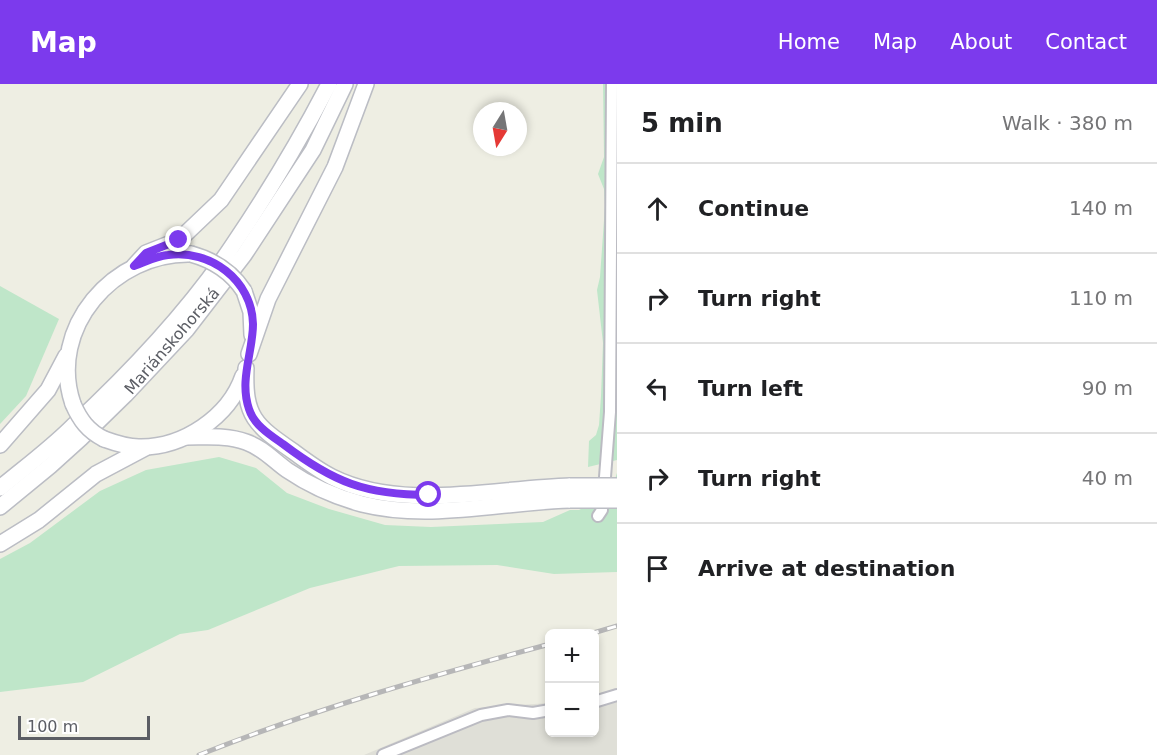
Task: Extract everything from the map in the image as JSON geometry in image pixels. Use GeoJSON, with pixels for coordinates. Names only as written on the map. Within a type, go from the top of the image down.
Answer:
{"type":"FeatureCollection","features":[{"type":"Feature","properties":{"kind":"main road"},"geometry":{"type":"LineString","coordinates":[[134,266],[146,253],[179,240],[221,200],[300,84]]}},
{"type":"Feature","properties":{"kind":"main road","name":"Mariánskohorská"},"geometry":{"type":"LineString","coordinates":[[0,488],[42,454],[114,386],[204,285],[233,246],[298,142],[329,84]]}},
{"type":"Feature","properties":{"kind":"main road","name":"Mariánskohorská"},"geometry":{"type":"LineString","coordinates":[[0,507],[51,466],[81,438],[187,329],[244,255],[313,150],[345,84]]}},
{"type":"Feature","properties":{"kind":"main road"},"geometry":{"type":"LineString","coordinates":[[366,84],[335,167],[268,299],[248,361],[241,382],[230,400],[209,422],[188,437],[172,443],[147,447],[126,446],[104,439],[91,432],[84,423],[74,404],[67,381],[69,351],[75,330],[83,314],[97,295],[116,277],[134,266],[167,255],[190,254],[209,260],[225,269],[243,291],[253,323],[248,361],[245,390],[248,406],[260,426],[332,478],[381,492],[413,495],[570,493],[617,500]]}},
{"type":"Feature","properties":{"kind":"main road"},"geometry":{"type":"LineString","coordinates":[[0,445],[48,390],[69,351]]}},
{"type":"Feature","properties":{"kind":"main road"},"geometry":{"type":"LineString","coordinates":[[188,437],[227,437],[247,442],[260,448],[284,468],[308,483],[344,498],[378,508],[414,511],[451,510],[570,493],[611,482]]}},
{"type":"Feature","properties":{"kind":"main road"},"geometry":{"type":"LineString","coordinates":[[0,544],[39,520],[96,474],[147,447]]}},
{"type":"Feature","properties":{"kind":"street"},"geometry":{"type":"LineString","coordinates":[[611,482],[612,84]]}},
{"type":"Feature","properties":{"kind":"street"},"geometry":{"type":"LineString","coordinates":[[599,700],[617,695]]}},
{"type":"Feature","properties":{"kind":"street"},"geometry":{"type":"LineString","coordinates":[[383,755],[481,715],[508,710],[533,713],[545,711]]}},
{"type":"Feature","properties":{"kind":"shaded area"},"geometry":{"type":"Polygon","coordinates":[[[617,690],[617,755],[364,755],[475,708],[545,703],[545,737],[599,737],[599,697],[617,690]]]}},
{"type":"Feature","properties":{"kind":"green space"},"geometry":{"type":"Polygon","coordinates":[[[603,84],[617,84],[617,460],[588,467],[589,441],[596,435],[599,425],[601,396],[603,343],[597,290],[605,206],[604,189],[598,174],[604,157],[603,84]]]}},
{"type":"Feature","properties":{"kind":"green space"},"geometry":{"type":"Polygon","coordinates":[[[0,286],[59,319],[26,396],[0,424],[0,286]]]}},
{"type":"Feature","properties":{"kind":"green space"},"geometry":{"type":"Polygon","coordinates":[[[219,457],[256,468],[287,493],[329,509],[385,525],[431,527],[543,522],[570,510],[579,510],[610,494],[617,473],[617,572],[554,574],[497,565],[399,566],[310,588],[208,630],[180,634],[83,682],[0,692],[0,559],[30,543],[100,491],[146,470],[219,457]]]}},
{"type":"Feature","properties":{"kind":"railway"},"geometry":{"type":"LineString","coordinates":[[599,631],[617,626]]}},
{"type":"Feature","properties":{"kind":"railway"},"geometry":{"type":"LineString","coordinates":[[199,755],[242,738],[373,694],[545,645]]}},
{"type":"Feature","properties":{"kind":"route"},"geometry":{"type":"LineString","coordinates":[[179,240],[146,253],[134,266],[156,257],[190,254],[209,260],[225,269],[238,282],[248,300],[253,323],[245,390],[250,412],[260,426],[332,478],[381,492],[399,495],[429,495]]}}]}
